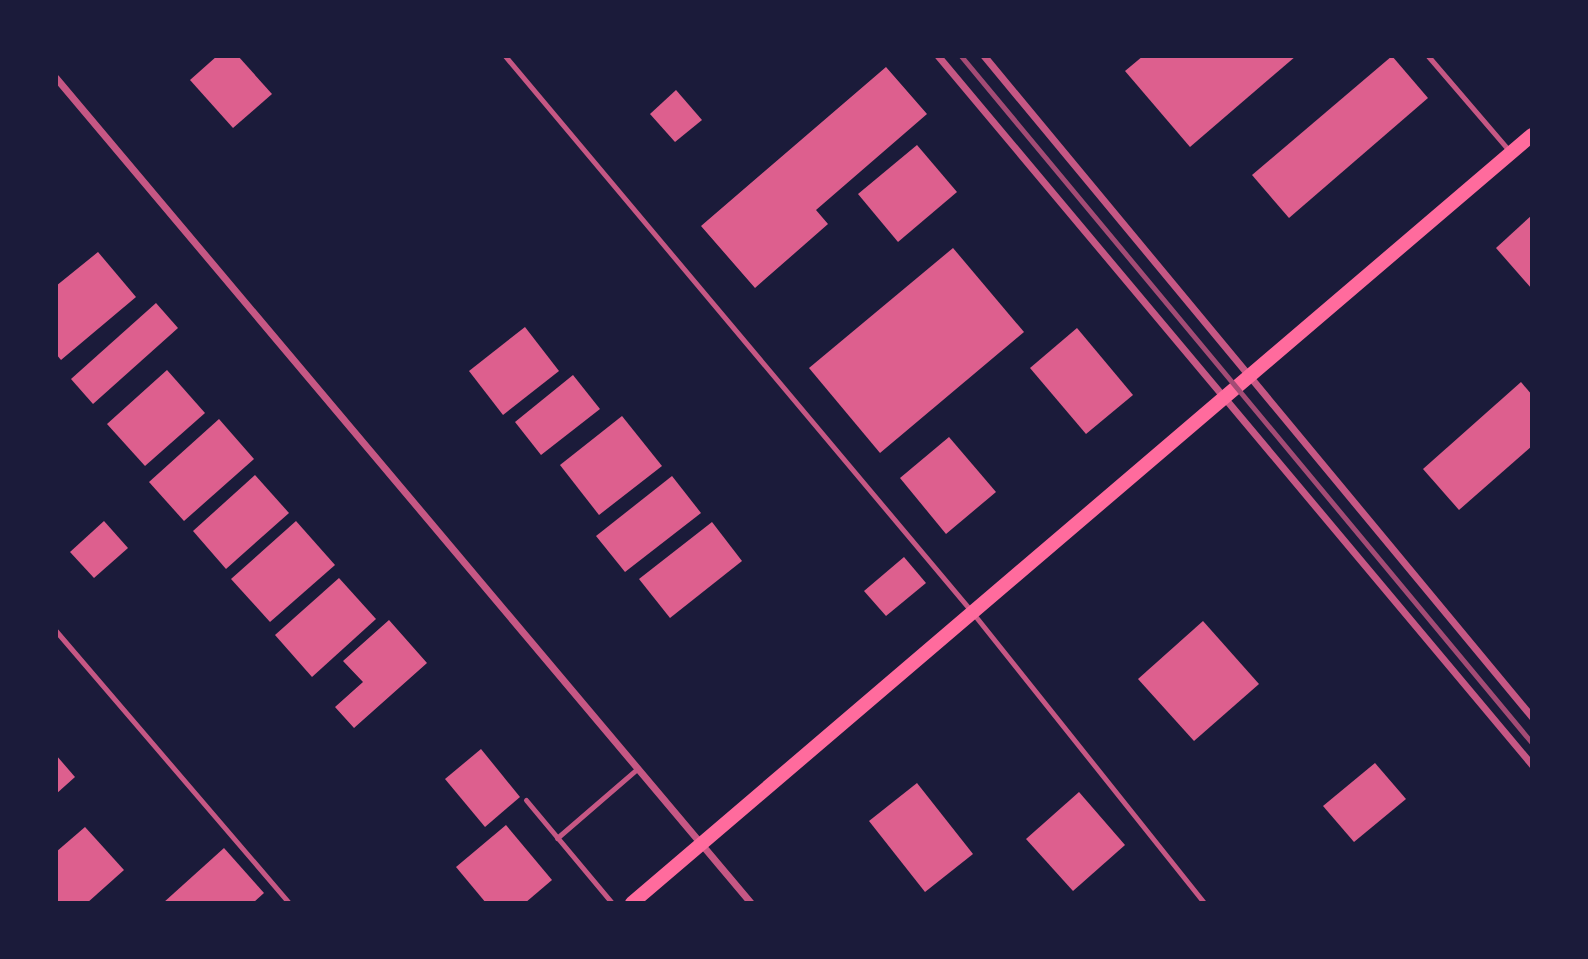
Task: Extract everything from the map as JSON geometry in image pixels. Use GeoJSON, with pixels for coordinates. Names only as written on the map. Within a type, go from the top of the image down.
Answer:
{"type":"FeatureCollection","features":[{"type":"Feature","properties":{"kind":"main road"},"geometry":{"type":"LineString","coordinates":[[632,903],[1532,135]]}},
{"type":"Feature","properties":{"kind":"street"},"geometry":{"type":"LineString","coordinates":[[938,56],[1532,765]]}},
{"type":"Feature","properties":{"kind":"street"},"geometry":{"type":"LineString","coordinates":[[984,56],[1532,717]]}},
{"type":"Feature","properties":{"kind":"street"},"geometry":{"type":"LineString","coordinates":[[56,79],[751,903]]}},
{"type":"Feature","properties":{"kind":"lane"},"geometry":{"type":"LineString","coordinates":[[505,56],[972,612],[1204,903]]}},
{"type":"Feature","properties":{"kind":"lane"},"geometry":{"type":"LineString","coordinates":[[1428,56],[1511,153]]}},
{"type":"Feature","properties":{"kind":"lane"},"geometry":{"type":"LineString","coordinates":[[56,631],[289,903]]}},
{"type":"Feature","properties":{"kind":"lane"},"geometry":{"type":"LineString","coordinates":[[556,838],[638,768]]}},
{"type":"Feature","properties":{"kind":"lane"},"geometry":{"type":"LineString","coordinates":[[526,800],[612,903]]}},
{"type":"Feature","properties":{"kind":"building"},"geometry":{"type":"Polygon","coordinates":[[[217,56],[238,56],[272,94],[233,128],[190,80],[217,56]]]}},
{"type":"Feature","properties":{"kind":"building"},"geometry":{"type":"Polygon","coordinates":[[[1143,56],[1296,56],[1190,147],[1125,71],[1143,56]]]}},
{"type":"Feature","properties":{"kind":"building"},"geometry":{"type":"Polygon","coordinates":[[[1392,56],[1428,98],[1289,218],[1252,175],[1392,56]]]}},
{"type":"Feature","properties":{"kind":"building"},"geometry":{"type":"Polygon","coordinates":[[[886,67],[927,114],[816,210],[828,224],[755,288],[701,226],[886,67]]]}},
{"type":"Feature","properties":{"kind":"building"},"geometry":{"type":"Polygon","coordinates":[[[676,90],[702,120],[675,142],[650,114],[676,90]]]}},
{"type":"Feature","properties":{"kind":"building"},"geometry":{"type":"Polygon","coordinates":[[[917,145],[957,192],[898,242],[858,194],[917,145]]]}},
{"type":"Feature","properties":{"kind":"building"},"geometry":{"type":"Polygon","coordinates":[[[1532,215],[1532,289],[1496,248],[1532,215]]]}},
{"type":"Feature","properties":{"kind":"building"},"geometry":{"type":"Polygon","coordinates":[[[953,248],[1024,332],[880,453],[809,368],[953,248]]]}},
{"type":"Feature","properties":{"kind":"building"},"geometry":{"type":"Polygon","coordinates":[[[98,252],[136,297],[61,360],[56,354],[56,286],[98,252]]]}},
{"type":"Feature","properties":{"kind":"building"},"geometry":{"type":"Polygon","coordinates":[[[156,303],[178,328],[93,404],[71,379],[156,303]]]}},
{"type":"Feature","properties":{"kind":"building"},"geometry":{"type":"Polygon","coordinates":[[[525,327],[559,371],[503,415],[469,371],[525,327]]]}},
{"type":"Feature","properties":{"kind":"building"},"geometry":{"type":"Polygon","coordinates":[[[1077,328],[1133,395],[1086,434],[1030,368],[1077,328]]]}},
{"type":"Feature","properties":{"kind":"building"},"geometry":{"type":"Polygon","coordinates":[[[167,370],[205,413],[145,466],[107,424],[167,370]]]}},
{"type":"Feature","properties":{"kind":"building"},"geometry":{"type":"Polygon","coordinates":[[[573,375],[600,409],[541,455],[515,422],[573,375]]]}},
{"type":"Feature","properties":{"kind":"building"},"geometry":{"type":"Polygon","coordinates":[[[1521,382],[1532,395],[1532,446],[1459,510],[1423,469],[1521,382]]]}},
{"type":"Feature","properties":{"kind":"building"},"geometry":{"type":"Polygon","coordinates":[[[622,416],[662,466],[599,515],[560,465],[622,416]]]}},
{"type":"Feature","properties":{"kind":"building"},"geometry":{"type":"Polygon","coordinates":[[[219,419],[254,459],[184,521],[149,482],[219,419]]]}},
{"type":"Feature","properties":{"kind":"building"},"geometry":{"type":"Polygon","coordinates":[[[949,437],[996,492],[946,534],[900,478],[949,437]]]}},
{"type":"Feature","properties":{"kind":"building"},"geometry":{"type":"Polygon","coordinates":[[[255,475],[289,513],[226,569],[193,531],[255,475]]]}},
{"type":"Feature","properties":{"kind":"building"},"geometry":{"type":"Polygon","coordinates":[[[672,476],[701,513],[625,572],[596,536],[672,476]]]}},
{"type":"Feature","properties":{"kind":"building"},"geometry":{"type":"Polygon","coordinates":[[[104,521],[128,548],[94,578],[70,552],[104,521]]]}},
{"type":"Feature","properties":{"kind":"building"},"geometry":{"type":"Polygon","coordinates":[[[296,521],[335,565],[270,622],[231,579],[296,521]]]}},
{"type":"Feature","properties":{"kind":"building"},"geometry":{"type":"Polygon","coordinates":[[[712,522],[742,561],[670,618],[639,579],[712,522]]]}},
{"type":"Feature","properties":{"kind":"building"},"geometry":{"type":"Polygon","coordinates":[[[904,557],[926,583],[886,616],[864,591],[904,557]]]}},
{"type":"Feature","properties":{"kind":"building"},"geometry":{"type":"Polygon","coordinates":[[[339,578],[376,619],[312,677],[275,635],[339,578]]]}},
{"type":"Feature","properties":{"kind":"building"},"geometry":{"type":"Polygon","coordinates":[[[389,620],[427,663],[354,728],[335,707],[363,682],[343,661],[389,620]]]}},
{"type":"Feature","properties":{"kind":"building"},"geometry":{"type":"Polygon","coordinates":[[[1203,621],[1259,684],[1194,741],[1138,679],[1203,621]]]}},
{"type":"Feature","properties":{"kind":"building"},"geometry":{"type":"Polygon","coordinates":[[[481,749],[520,797],[485,827],[445,779],[481,749]]]}},
{"type":"Feature","properties":{"kind":"building"},"geometry":{"type":"Polygon","coordinates":[[[56,755],[75,777],[56,794],[56,755]]]}},
{"type":"Feature","properties":{"kind":"building"},"geometry":{"type":"Polygon","coordinates":[[[1375,763],[1406,799],[1354,842],[1323,806],[1375,763]]]}},
{"type":"Feature","properties":{"kind":"building"},"geometry":{"type":"Polygon","coordinates":[[[917,783],[973,854],[925,892],[869,821],[917,783]]]}},
{"type":"Feature","properties":{"kind":"building"},"geometry":{"type":"Polygon","coordinates":[[[1079,792],[1125,845],[1073,891],[1026,839],[1079,792]]]}},
{"type":"Feature","properties":{"kind":"building"},"geometry":{"type":"Polygon","coordinates":[[[506,825],[552,880],[525,903],[486,903],[456,867],[506,825]]]}},
{"type":"Feature","properties":{"kind":"building"},"geometry":{"type":"Polygon","coordinates":[[[85,827],[124,870],[87,903],[56,903],[56,852],[85,827]]]}},
{"type":"Feature","properties":{"kind":"building"},"geometry":{"type":"Polygon","coordinates":[[[224,848],[264,893],[253,903],[163,903],[224,848]]]}},
{"type":"Feature","properties":{"kind":"railway"},"geometry":{"type":"LineString","coordinates":[[961,56],[1532,743]]}}]}
